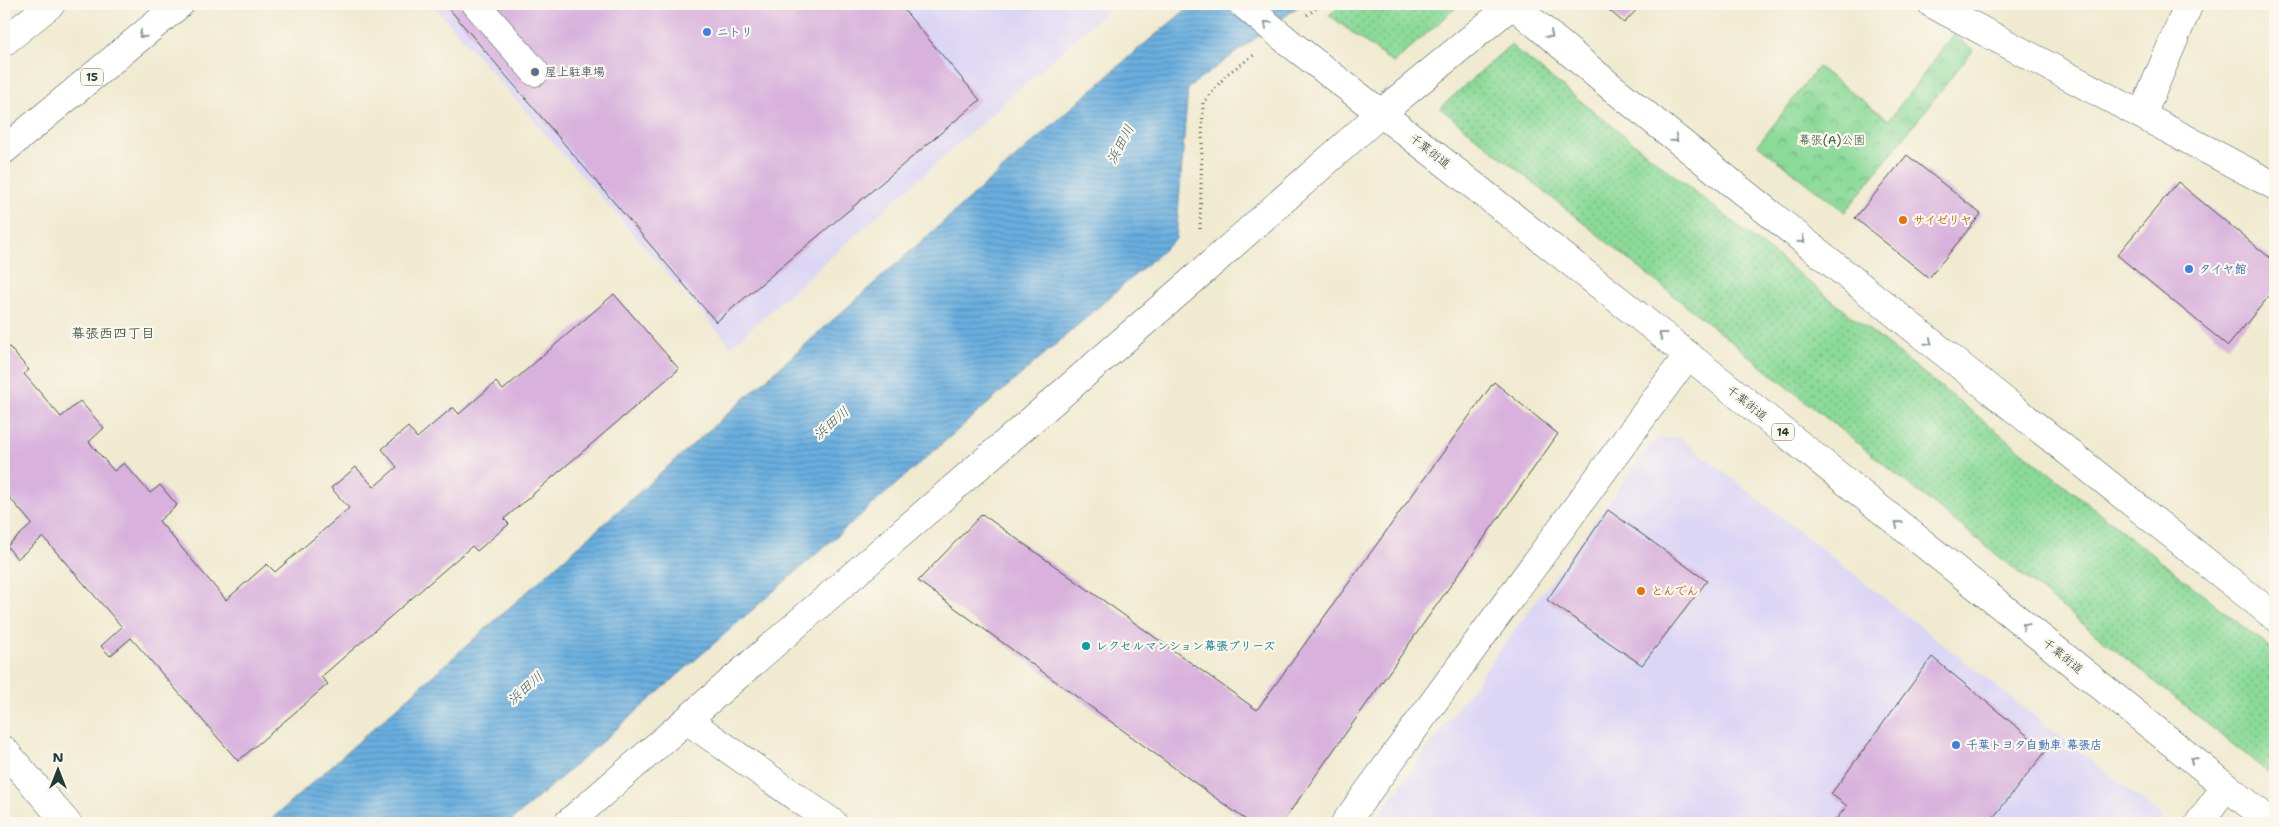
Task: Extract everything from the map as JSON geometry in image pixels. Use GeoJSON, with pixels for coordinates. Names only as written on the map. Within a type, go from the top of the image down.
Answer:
{"type":"FeatureCollection","features":[{"type":"Feature","properties":{"kind":"main road"},"geometry":{"type":"LineString","coordinates":[[4,42],[51,4]]}},
{"type":"Feature","properties":{"kind":"main road","name":"15"},"geometry":{"type":"LineString","coordinates":[[4,150],[180,4]]}},
{"type":"Feature","properties":{"kind":"main road"},"geometry":{"type":"LineString","coordinates":[[476,4],[535,72]]}},
{"type":"Feature","properties":{"kind":"main road","name":"千葉街道"},"geometry":{"type":"LineString","coordinates":[[1243,4],[1291,44],[1688,355],[2272,823]]}},
{"type":"Feature","properties":{"kind":"main road"},"geometry":{"type":"LineString","coordinates":[[568,823],[1201,273],[1381,113],[1513,4],[1616,92],[2275,617]]}},
{"type":"Feature","properties":{"kind":"main road"},"geometry":{"type":"LineString","coordinates":[[2142,115],[2189,4]]}},
{"type":"Feature","properties":{"kind":"main road"},"geometry":{"type":"LineString","coordinates":[[1947,7],[2275,186]]}},
{"type":"Feature","properties":{"kind":"main road"},"geometry":{"type":"LineString","coordinates":[[1345,823],[1688,355]]}},
{"type":"Feature","properties":{"kind":"main road"},"geometry":{"type":"LineString","coordinates":[[687,720],[833,823]]}},
{"type":"Feature","properties":{"kind":"main road"},"geometry":{"type":"LineString","coordinates":[[4,750],[67,823]]}},
{"type":"Feature","properties":{"kind":"main road"},"geometry":{"type":"LineString","coordinates":[[2199,823],[2226,786]]}},
{"type":"Feature","properties":{"kind":"path"},"geometry":{"type":"LineString","coordinates":[[1200,234],[1203,103],[1227,74]]}},
{"type":"Feature","properties":{"kind":"shaded area"},"geometry":{"type":"Polygon","coordinates":[[[432,4],[1115,4],[731,346],[432,4]]]}},
{"type":"Feature","properties":{"kind":"shaded area"},"geometry":{"type":"Polygon","coordinates":[[[1679,437],[2162,816],[2163,823],[1373,823],[1655,439],[1679,437]]]}},
{"type":"Feature","properties":{"kind":"green space"},"geometry":{"type":"Polygon","coordinates":[[[1343,4],[1456,4],[1458,6],[1393,63],[1329,15],[1343,4]]]}},
{"type":"Feature","properties":{"kind":"green space","name":"幕張(A)公園"},"geometry":{"type":"Polygon","coordinates":[[[1953,35],[1973,50],[1845,212],[1758,145],[1818,67],[1889,120],[1953,35]]]}},
{"type":"Feature","properties":{"kind":"green space"},"geometry":{"type":"Polygon","coordinates":[[[1510,45],[2275,652],[2275,778],[1440,108],[1510,45]]]}},
{"type":"Feature","properties":{"kind":"water","name":"浜田川"},"geometry":{"type":"Polygon","coordinates":[[[1193,4],[1302,4],[1188,88],[1176,239],[509,823],[267,823],[1131,55],[1193,4]]]}},
{"type":"Feature","properties":{"kind":"building"},"geometry":{"type":"Polygon","coordinates":[[[445,4],[899,4],[980,100],[716,322],[445,4]]]}},
{"type":"Feature","properties":{"kind":"building"},"geometry":{"type":"Polygon","coordinates":[[[1602,4],[1642,4],[1624,23],[1602,4]]]}},
{"type":"Feature","properties":{"kind":"building"},"geometry":{"type":"Polygon","coordinates":[[[1907,155],[1981,214],[1929,278],[1855,218],[1907,155]]]}},
{"type":"Feature","properties":{"kind":"building"},"geometry":{"type":"Polygon","coordinates":[[[2178,182],[2275,262],[2275,289],[2228,346],[2117,255],[2178,182]]]}},
{"type":"Feature","properties":{"kind":"building"},"geometry":{"type":"Polygon","coordinates":[[[614,294],[679,369],[504,519],[509,524],[477,551],[472,546],[321,677],[328,684],[238,761],[131,638],[110,656],[101,646],[122,627],[43,537],[17,559],[7,546],[32,524],[4,491],[4,341],[29,370],[24,374],[61,417],[80,401],[104,428],[89,442],[114,471],[124,463],[150,493],[160,485],[177,505],[159,521],[226,600],[267,564],[275,572],[349,508],[331,488],[356,467],[374,487],[397,467],[382,449],[408,427],[417,438],[453,407],[459,414],[496,382],[503,390],[614,294]]]}},
{"type":"Feature","properties":{"kind":"building","name":"レクセルマンション幕張ブリーズ"},"geometry":{"type":"Polygon","coordinates":[[[1494,382],[1558,434],[1282,823],[1250,823],[918,581],[982,514],[1257,710],[1494,382]]]}},
{"type":"Feature","properties":{"kind":"building"},"geometry":{"type":"Polygon","coordinates":[[[1608,510],[1707,581],[1642,665],[1547,600],[1608,510]]]}},
{"type":"Feature","properties":{"kind":"building"},"geometry":{"type":"Polygon","coordinates":[[[1932,657],[2046,751],[1989,823],[1833,823],[1847,806],[1831,794],[1932,657]]]}},
{"type":"Feature","properties":{"kind":"place","name":"ニトリ"},"geometry":{"type":"Point","coordinates":[707,32]}},
{"type":"Feature","properties":{"kind":"place","name":"屋上駐車場"},"geometry":{"type":"Point","coordinates":[535,72]}},
{"type":"Feature","properties":{"kind":"place","name":"サイゼリヤ"},"geometry":{"type":"Point","coordinates":[1903,220]}},
{"type":"Feature","properties":{"kind":"place","name":"タイヤ館"},"geometry":{"type":"Point","coordinates":[2189,269]}},
{"type":"Feature","properties":{"kind":"place","name":"とんでん"},"geometry":{"type":"Point","coordinates":[1641,591]}},
{"type":"Feature","properties":{"kind":"place","name":"レクセルマンション幕張ブリーズ"},"geometry":{"type":"Point","coordinates":[1086,646]}},
{"type":"Feature","properties":{"kind":"place","name":"千葉トヨタ自動車 幕張店"},"geometry":{"type":"Point","coordinates":[1956,745]}},
{"type":"Feature","properties":{"kind":"district","name":"幕張西四丁目"},"geometry":{"type":"Point","coordinates":[113,333]}}]}
